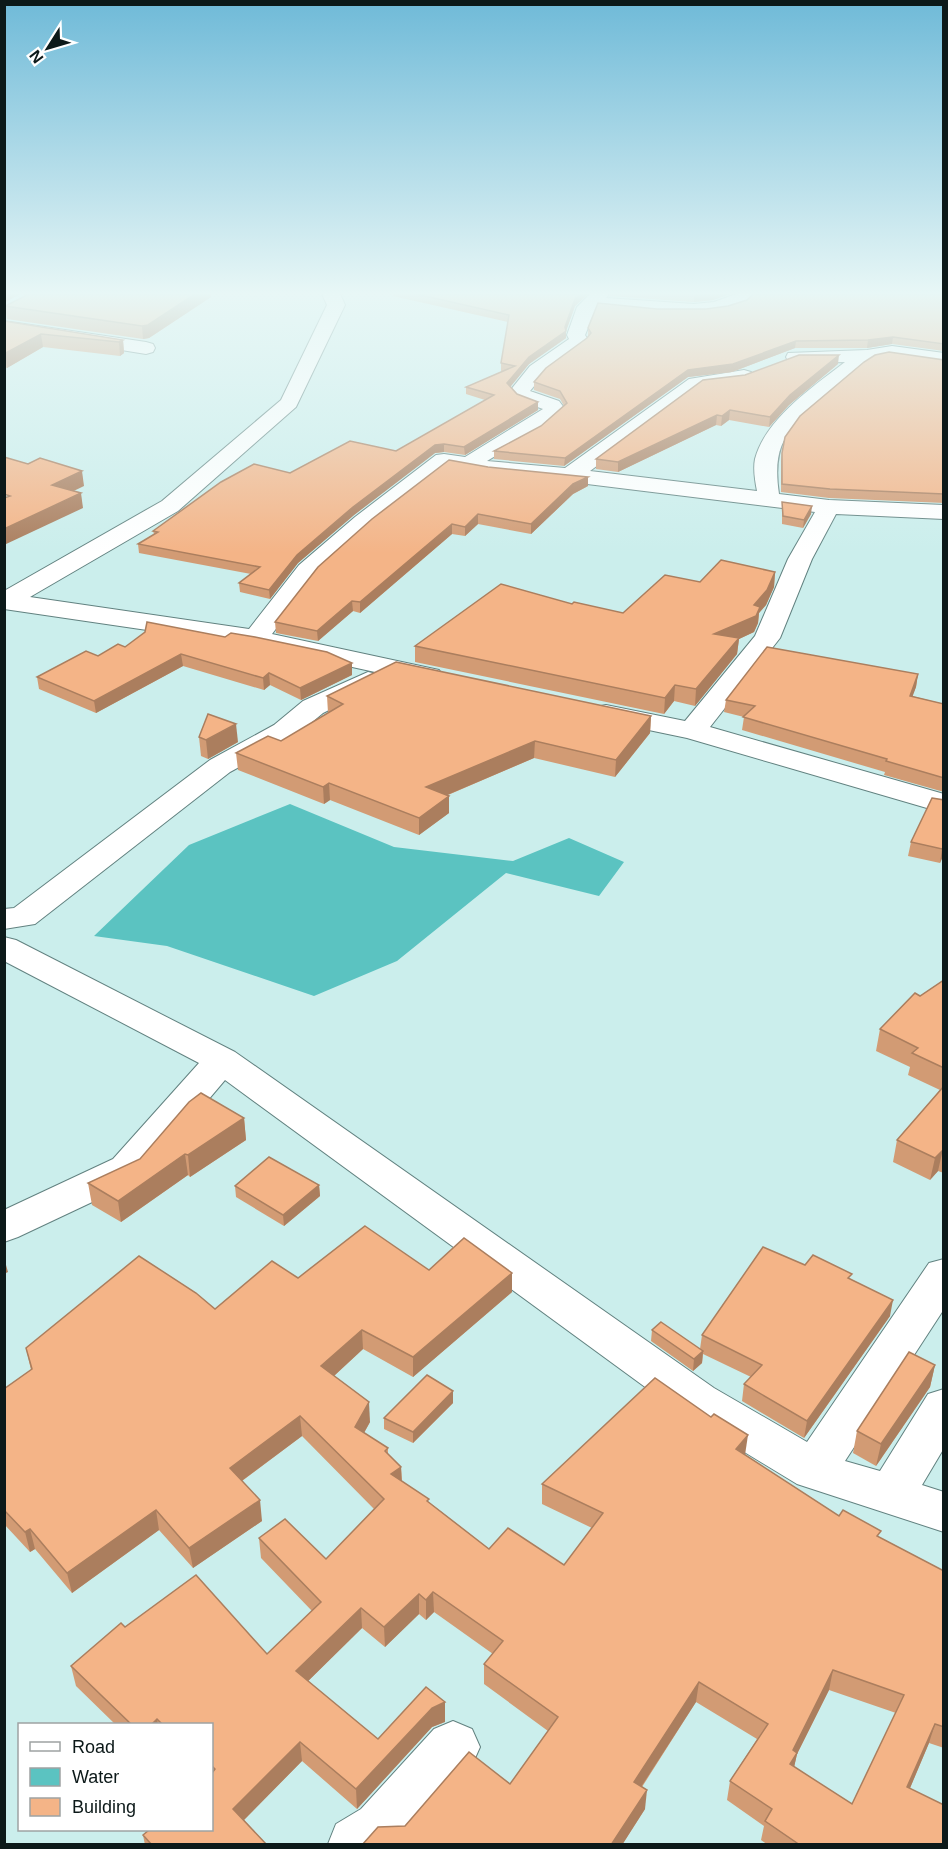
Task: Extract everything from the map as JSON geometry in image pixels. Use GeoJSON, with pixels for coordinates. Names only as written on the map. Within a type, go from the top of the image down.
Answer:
{"type":"FeatureCollection","features":[{"type":"Feature","properties":{"kind":"street"},"geometry":{"type":"LineString","coordinates":[[5,601],[170,506],[289,403],[300,380]]}},
{"type":"Feature","properties":{"kind":"street"},"geometry":{"type":"LineString","coordinates":[[468,465],[489,449],[536,423],[555,409],[552,405],[519,392],[529,380]]}},
{"type":"Feature","properties":{"kind":"street"},"geometry":{"type":"LineString","coordinates":[[570,475],[696,383],[723,380]]}},
{"type":"Feature","properties":{"kind":"street"},"geometry":{"type":"LineString","coordinates":[[769,500],[765,460],[780,428],[797,409],[835,380]]}},
{"type":"Feature","properties":{"kind":"street"},"geometry":{"type":"LineString","coordinates":[[256,638],[308,570],[363,522],[444,460],[468,465],[570,475],[769,500],[826,512],[944,531]]}},
{"type":"Feature","properties":{"kind":"street"},"geometry":{"type":"LineString","coordinates":[[826,512],[944,512]]}},
{"type":"Feature","properties":{"kind":"street"},"geometry":{"type":"LineString","coordinates":[[692,731],[767,638],[800,559],[826,512]]}},
{"type":"Feature","properties":{"kind":"street"},"geometry":{"type":"LineString","coordinates":[[5,601],[256,638],[449,680]]}},
{"type":"Feature","properties":{"kind":"street"},"geometry":{"type":"LineString","coordinates":[[4,919],[23,917],[220,766],[284,731],[313,707],[391,668]]}},
{"type":"Feature","properties":{"kind":"street"},"geometry":{"type":"LineString","coordinates":[[576,707],[692,731],[944,804]]}},
{"type":"Feature","properties":{"kind":"street"},"geometry":{"type":"LineString","coordinates":[[4,947],[222,1060],[698,1401],[814,1470],[944,1512]]}},
{"type":"Feature","properties":{"kind":"street"},"geometry":{"type":"LineString","coordinates":[[4,1227],[127,1169],[222,1060]]}},
{"type":"Feature","properties":{"kind":"street"},"geometry":{"type":"LineString","coordinates":[[814,1470],[944,1274]]}},
{"type":"Feature","properties":{"kind":"street"},"geometry":{"type":"LineString","coordinates":[[891,1495],[944,1407]]}},
{"type":"Feature","properties":{"kind":"street"},"geometry":{"type":"LineString","coordinates":[[356,1845],[381,1829],[453,1747]]}},
{"type":"Feature","properties":{"kind":"water"},"geometry":{"type":"Polygon","coordinates":[[[290,804],[394,847],[513,861],[569,838],[624,862],[599,896],[506,873],[397,961],[314,996],[167,946],[94,936],[189,845],[290,804]]]}},
{"type":"Feature","properties":{"kind":"building"},"geometry":{"type":"Polygon","coordinates":[[[482,380],[509,380],[507,383],[517,394],[538,402],[464,447],[435,445],[353,507],[297,555],[269,590],[239,583],[260,567],[138,544],[158,532],[153,531],[221,482],[254,464],[290,473],[350,441],[396,451],[494,395],[466,387],[482,380]]]}},
{"type":"Feature","properties":{"kind":"building"},"geometry":{"type":"Polygon","coordinates":[[[674,380],[565,458],[494,451],[541,426],[567,403],[560,391],[534,382],[674,380]]]}},
{"type":"Feature","properties":{"kind":"building"},"geometry":{"type":"Polygon","coordinates":[[[703,380],[808,380],[790,395],[770,417],[730,410],[722,416],[717,415],[618,462],[596,459],[703,380]]]}},
{"type":"Feature","properties":{"kind":"building"},"geometry":{"type":"Polygon","coordinates":[[[842,380],[944,380],[944,494],[830,489],[782,484],[782,453],[785,437],[800,416],[842,380]]]}},
{"type":"Feature","properties":{"kind":"building"},"geometry":{"type":"Polygon","coordinates":[[[4,457],[28,464],[40,458],[82,471],[52,485],[81,493],[4,529],[4,498],[10,496],[4,494],[4,457]]]}},
{"type":"Feature","properties":{"kind":"building"},"geometry":{"type":"Polygon","coordinates":[[[449,460],[488,467],[588,477],[573,484],[531,524],[478,514],[465,527],[452,524],[360,602],[352,601],[317,631],[275,622],[318,567],[372,519],[449,460]]]}},
{"type":"Feature","properties":{"kind":"building"},"geometry":{"type":"Polygon","coordinates":[[[782,502],[812,506],[804,520],[783,516],[782,502]]]}},
{"type":"Feature","properties":{"kind":"building"},"geometry":{"type":"Polygon","coordinates":[[[721,560],[775,572],[767,590],[754,605],[760,607],[756,616],[714,634],[739,638],[696,689],[675,685],[665,698],[415,646],[501,584],[572,604],[574,602],[623,613],[665,575],[700,582],[721,560]]]}},
{"type":"Feature","properties":{"kind":"building"},"geometry":{"type":"Polygon","coordinates":[[[147,622],[225,637],[231,633],[255,637],[327,652],[352,663],[300,688],[269,673],[263,678],[181,654],[94,701],[37,677],[86,651],[98,656],[118,644],[125,647],[145,632],[147,622]]]}},
{"type":"Feature","properties":{"kind":"building"},"geometry":{"type":"Polygon","coordinates":[[[767,647],[918,674],[910,696],[944,704],[944,778],[743,717],[755,706],[726,700],[767,647]]]}},
{"type":"Feature","properties":{"kind":"building"},"geometry":{"type":"Polygon","coordinates":[[[396,662],[651,716],[616,760],[535,741],[426,787],[449,796],[419,818],[329,783],[323,787],[236,753],[268,736],[281,741],[343,704],[327,696],[396,662]]]}},
{"type":"Feature","properties":{"kind":"building"},"geometry":{"type":"Polygon","coordinates":[[[208,714],[236,724],[206,740],[199,737],[208,714]]]}},
{"type":"Feature","properties":{"kind":"building"},"geometry":{"type":"Polygon","coordinates":[[[932,798],[944,800],[944,846],[942,849],[911,842],[932,798]]]}},
{"type":"Feature","properties":{"kind":"building"},"geometry":{"type":"Polygon","coordinates":[[[944,980],[944,1068],[912,1053],[918,1048],[880,1029],[915,993],[920,996],[944,980]]]}},
{"type":"Feature","properties":{"kind":"building"},"geometry":{"type":"Polygon","coordinates":[[[944,1086],[944,1149],[935,1158],[897,1140],[944,1086]]]}},
{"type":"Feature","properties":{"kind":"building"},"geometry":{"type":"Polygon","coordinates":[[[201,1093],[244,1118],[188,1155],[185,1154],[118,1201],[88,1183],[140,1159],[189,1102],[201,1093]]]}},
{"type":"Feature","properties":{"kind":"building"},"geometry":{"type":"Polygon","coordinates":[[[269,1157],[319,1185],[283,1215],[235,1186],[269,1157]]]}},
{"type":"Feature","properties":{"kind":"building"},"geometry":{"type":"Polygon","coordinates":[[[365,1226],[429,1270],[464,1238],[512,1273],[413,1357],[362,1330],[321,1366],[369,1402],[355,1427],[388,1448],[385,1451],[401,1467],[391,1474],[429,1499],[427,1501],[489,1549],[508,1528],[564,1565],[603,1513],[542,1484],[655,1378],[711,1417],[714,1414],[748,1435],[736,1449],[839,1516],[843,1510],[881,1531],[877,1536],[944,1571],[944,1727],[935,1724],[907,1787],[944,1805],[944,1845],[800,1845],[765,1821],[772,1809],[730,1781],[768,1724],[699,1682],[634,1782],[647,1790],[611,1845],[362,1845],[378,1827],[405,1826],[469,1752],[510,1784],[558,1717],[484,1664],[503,1641],[433,1592],[426,1600],[419,1594],[384,1627],[361,1608],[296,1671],[378,1739],[426,1687],[445,1702],[432,1708],[356,1789],[300,1742],[233,1809],[267,1845],[152,1845],[143,1835],[148,1831],[213,1831],[213,1772],[215,1769],[213,1767],[213,1723],[161,1723],[157,1719],[153,1723],[130,1723],[71,1666],[121,1623],[125,1627],[196,1575],[267,1654],[321,1602],[259,1538],[285,1519],[326,1559],[384,1499],[300,1416],[230,1468],[260,1500],[189,1548],[156,1510],[67,1573],[30,1529],[25,1532],[4,1510],[4,1389],[32,1369],[26,1348],[139,1256],[196,1293],[215,1309],[272,1261],[298,1278],[365,1226]],[[833,1670],[793,1750],[797,1753],[790,1764],[852,1804],[904,1695],[833,1670]]]}},
{"type":"Feature","properties":{"kind":"building"},"geometry":{"type":"Polygon","coordinates":[[[763,1247],[805,1265],[813,1255],[852,1274],[848,1278],[893,1300],[807,1421],[744,1384],[762,1365],[702,1335],[763,1247]]]}},
{"type":"Feature","properties":{"kind":"building"},"geometry":{"type":"Polygon","coordinates":[[[661,1322],[703,1351],[694,1359],[652,1330],[661,1322]]]}},
{"type":"Feature","properties":{"kind":"building"},"geometry":{"type":"Polygon","coordinates":[[[909,1352],[935,1365],[881,1444],[857,1431],[909,1352]]]}},
{"type":"Feature","properties":{"kind":"building"},"geometry":{"type":"Polygon","coordinates":[[[427,1375],[453,1391],[413,1432],[384,1418],[427,1375]]]}}]}
